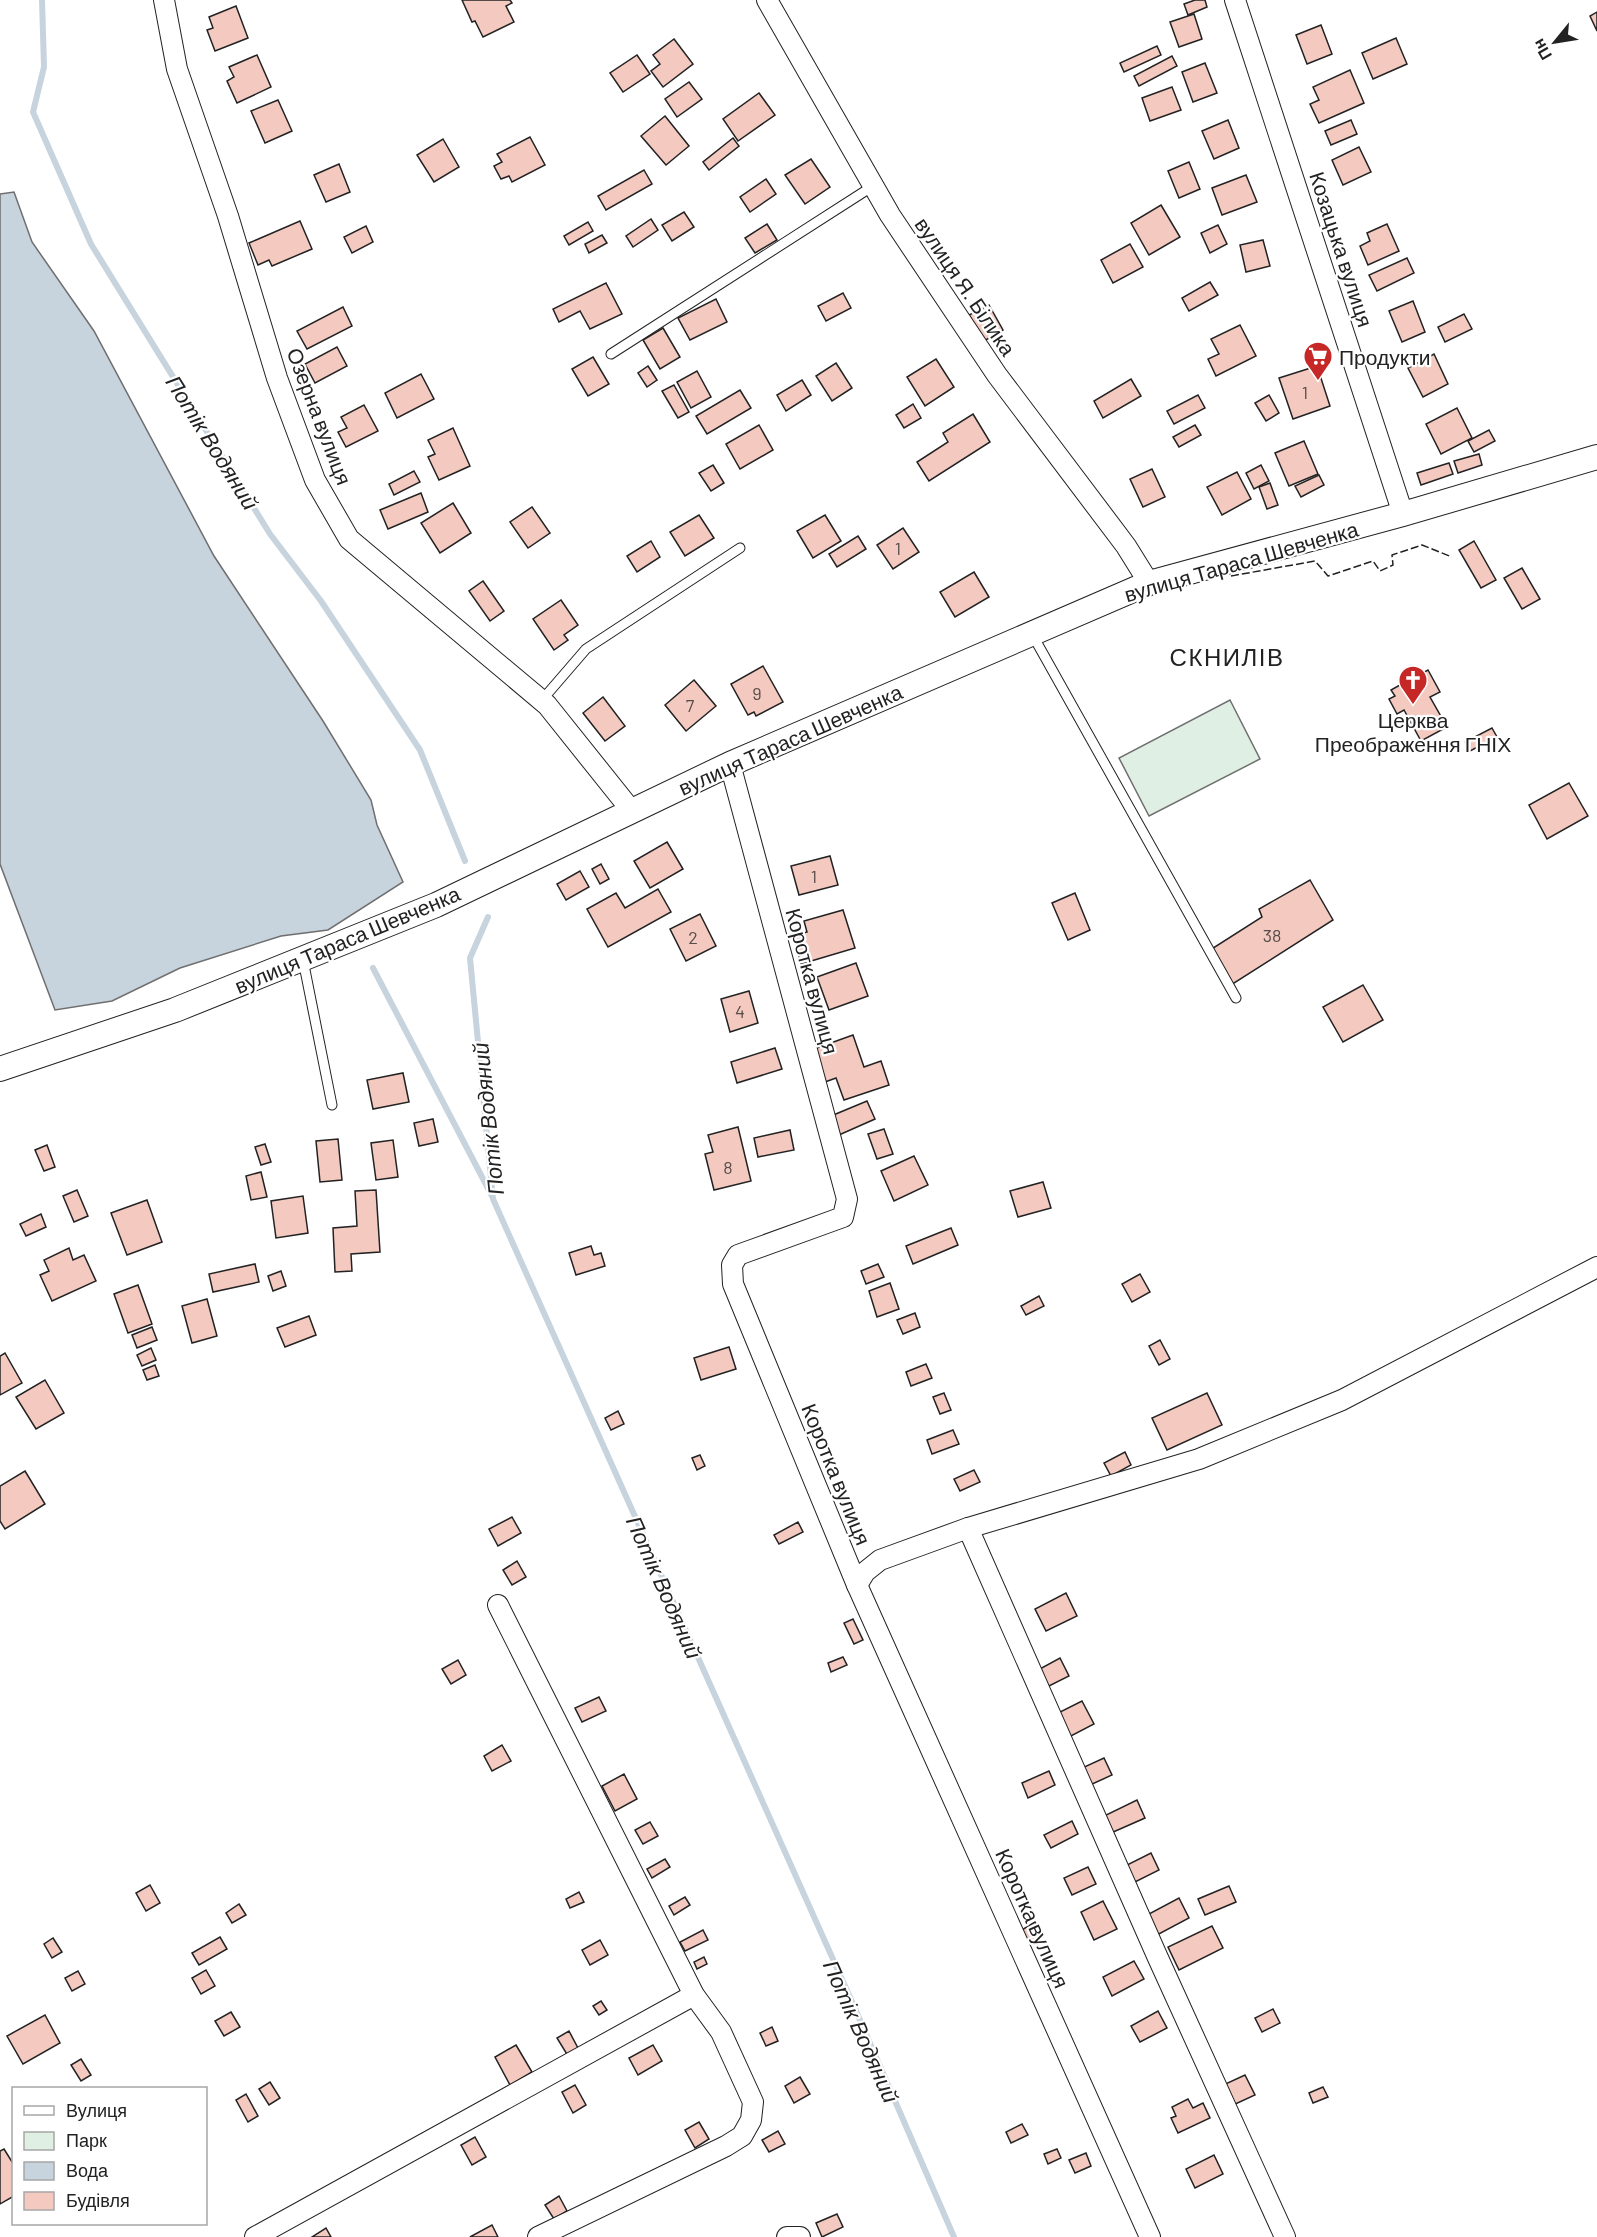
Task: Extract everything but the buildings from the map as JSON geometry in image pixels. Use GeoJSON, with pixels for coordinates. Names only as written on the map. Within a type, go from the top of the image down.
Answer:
{"type":"FeatureCollection","features":[{"type":"Feature","properties":{"kind":"street","name":"Озерна вулиця"},"geometry":{"type":"LineString","coordinates":[[164,0],[177,69],[228,216],[277,378],[315,480],[349,538],[542,700],[631,810]]}},
{"type":"Feature","properties":{"kind":"street","name":"вулиця Я. Білика"},"geometry":{"type":"LineString","coordinates":[[767,0],[890,215],[997,375],[1126,546],[1149,583]]}},
{"type":"Feature","properties":{"kind":"street","name":"Козацька вулиця"},"geometry":{"type":"LineString","coordinates":[[1234,0],[1403,514]]}},
{"type":"Feature","properties":{"kind":"street","name":"вулиця Тараса Шевченка"},"geometry":{"type":"LineString","coordinates":[[0,1069],[175,1010],[436,905],[730,764],[1149,583],[1403,514],[1597,458]]}},
{"type":"Feature","properties":{"kind":"street","name":"Коротка вулиця"},"geometry":{"type":"LineString","coordinates":[[730,764],[847,1199],[843,1216],[738,1255],[732,1265],[733,1284],[856,1586],[1150,2237]]}},
{"type":"Feature","properties":{"kind":"street"},"geometry":{"type":"LineString","coordinates":[[856,1586],[865,1572],[880,1560],[968,1528],[1199,1459],[1342,1400],[1597,1267]]}},
{"type":"Feature","properties":{"kind":"street"},"geometry":{"type":"LineString","coordinates":[[968,1528],[1285,2237]]}},
{"type":"Feature","properties":{"kind":"street"},"geometry":{"type":"LineString","coordinates":[[498,1605],[694,1995],[721,2032],[753,2102],[752,2120],[742,2136],[726,2146],[538,2237]]}},
{"type":"Feature","properties":{"kind":"street"},"geometry":{"type":"LineString","coordinates":[[255,2237],[694,1995]]}},
{"type":"Feature","properties":{"kind":"street"},"geometry":{"type":"LineString","coordinates":[[787,2237],[800,2237]]}},
{"type":"Feature","properties":{"kind":"lane"},"geometry":{"type":"LineString","coordinates":[[611,354],[873,186]]}},
{"type":"Feature","properties":{"kind":"lane"},"geometry":{"type":"LineString","coordinates":[[542,700],[586,650],[740,548]]}},
{"type":"Feature","properties":{"kind":"lane"},"geometry":{"type":"LineString","coordinates":[[1032,634],[1236,998]]}},
{"type":"Feature","properties":{"kind":"lane"},"geometry":{"type":"LineString","coordinates":[[302,958],[332,1105]]}},
{"type":"Feature","properties":{"kind":"green space"},"geometry":{"type":"Polygon","coordinates":[[[1230,700],[1260,759],[1149,816],[1119,758],[1230,700]]]}},
{"type":"Feature","properties":{"kind":"water"},"geometry":{"type":"Polygon","coordinates":[[[14,192],[32,242],[94,331],[214,556],[323,721],[371,800],[377,825],[403,882],[328,930],[281,936],[180,968],[112,1001],[55,1010],[0,864],[0,194],[14,192]]]}},
{"type":"Feature","properties":{"kind":"waterway","name":"Потік Водяний"},"geometry":{"type":"LineString","coordinates":[[42,0],[44,67],[33,112],[91,244],[270,534],[321,601],[420,750],[465,861]]}},
{"type":"Feature","properties":{"kind":"waterway","name":"Потік Водяний"},"geometry":{"type":"LineString","coordinates":[[488,917],[470,958],[493,1199],[853,2004],[954,2237]]}},
{"type":"Feature","properties":{"kind":"waterway"},"geometry":{"type":"LineString","coordinates":[[373,968],[492,1196]]}},
{"type":"Feature","properties":{"kind":"fence"},"geometry":{"type":"LineString","coordinates":[[1231,576],[1315,561],[1328,576],[1373,561],[1380,571],[1393,565],[1392,555],[1422,545],[1452,557]]}},
{"type":"Feature","properties":{"kind":"place","name":"Продукти"},"geometry":{"type":"Point","coordinates":[1318,382]}},
{"type":"Feature","properties":{"kind":"place","name":"Церква Преображення ГНІХ"},"geometry":{"type":"Point","coordinates":[1413,706]}},
{"type":"Feature","properties":{"kind":"district","name":"СКНИЛІВ"},"geometry":{"type":"Point","coordinates":[1227,656]}}]}
